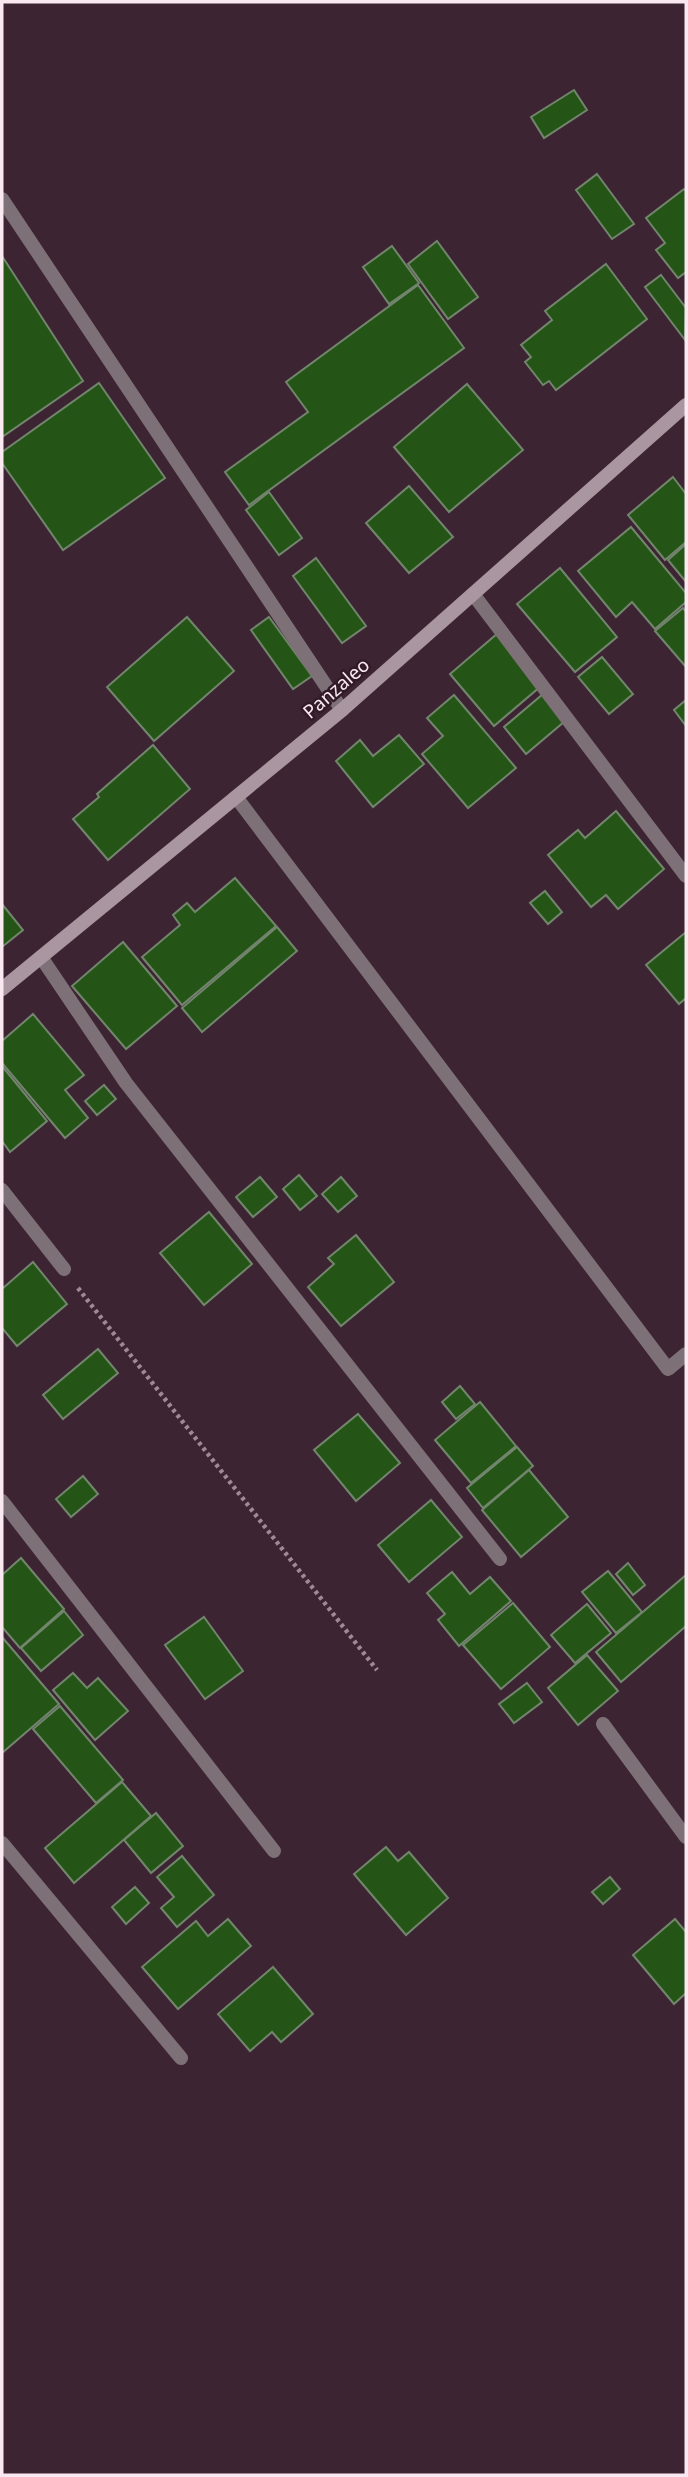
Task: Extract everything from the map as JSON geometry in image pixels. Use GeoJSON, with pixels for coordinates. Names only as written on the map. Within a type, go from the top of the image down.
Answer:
{"type":"FeatureCollection","features":[{"type":"Feature","properties":{"kind":"street"},"geometry":{"type":"LineString","coordinates":[[2,199],[342,710]]}},
{"type":"Feature","properties":{"kind":"street","name":"Panzaleo"},"geometry":{"type":"LineString","coordinates":[[2,989],[342,710],[686,405]]}},
{"type":"Feature","properties":{"kind":"street"},"geometry":{"type":"LineString","coordinates":[[473,594],[686,876]]}},
{"type":"Feature","properties":{"kind":"street"},"geometry":{"type":"LineString","coordinates":[[236,797],[668,1369],[686,1354]]}},
{"type":"Feature","properties":{"kind":"street"},"geometry":{"type":"LineString","coordinates":[[41,957],[126,1083],[500,1559]]}},
{"type":"Feature","properties":{"kind":"street"},"geometry":{"type":"LineString","coordinates":[[2,1190],[64,1269]]}},
{"type":"Feature","properties":{"kind":"street"},"geometry":{"type":"LineString","coordinates":[[2,1501],[274,1851]]}},
{"type":"Feature","properties":{"kind":"street"},"geometry":{"type":"LineString","coordinates":[[603,1724],[686,1837]]}},
{"type":"Feature","properties":{"kind":"street"},"geometry":{"type":"LineString","coordinates":[[2,1843],[181,2058]]}},
{"type":"Feature","properties":{"kind":"path"},"geometry":{"type":"LineString","coordinates":[[64,1269],[377,1670]]}},
{"type":"Feature","properties":{"kind":"building"},"geometry":{"type":"Polygon","coordinates":[[[574,90],[587,110],[544,138],[531,117],[574,90]]]}},
{"type":"Feature","properties":{"kind":"building"},"geometry":{"type":"Polygon","coordinates":[[[597,174],[634,224],[612,239],[576,190],[597,174]]]}},
{"type":"Feature","properties":{"kind":"building"},"geometry":{"type":"Polygon","coordinates":[[[684,189],[686,272],[678,278],[656,250],[665,243],[646,218],[684,189]]]}},
{"type":"Feature","properties":{"kind":"building"},"geometry":{"type":"Polygon","coordinates":[[[437,241],[478,297],[448,319],[408,264],[437,241]]]}},
{"type":"Feature","properties":{"kind":"building"},"geometry":{"type":"Polygon","coordinates":[[[392,246],[419,283],[389,304],[363,267],[392,246]]]}},
{"type":"Feature","properties":{"kind":"building"},"geometry":{"type":"Polygon","coordinates":[[[2,256],[83,381],[2,437],[2,256]]]}},
{"type":"Feature","properties":{"kind":"building"},"geometry":{"type":"Polygon","coordinates":[[[606,264],[647,319],[556,390],[549,381],[543,385],[525,362],[531,357],[521,345],[552,320],[545,311],[606,264]]]}},
{"type":"Feature","properties":{"kind":"building"},"geometry":{"type":"Polygon","coordinates":[[[661,275],[686,308],[685,340],[645,287],[661,275]]]}},
{"type":"Feature","properties":{"kind":"building"},"geometry":{"type":"Polygon","coordinates":[[[418,285],[464,348],[249,505],[225,472],[308,412],[286,382],[418,285]]]}},
{"type":"Feature","properties":{"kind":"building"},"geometry":{"type":"Polygon","coordinates":[[[99,383],[165,478],[63,550],[2,463],[2,452],[99,383]]]}},
{"type":"Feature","properties":{"kind":"building"},"geometry":{"type":"Polygon","coordinates":[[[467,384],[523,450],[449,512],[394,447],[467,384]]]}},
{"type":"Feature","properties":{"kind":"building"},"geometry":{"type":"Polygon","coordinates":[[[673,477],[686,494],[686,542],[665,560],[628,515],[673,477]]]}},
{"type":"Feature","properties":{"kind":"building"},"geometry":{"type":"Polygon","coordinates":[[[409,486],[453,537],[409,573],[366,523],[409,486]]]}},
{"type":"Feature","properties":{"kind":"building"},"geometry":{"type":"Polygon","coordinates":[[[269,492],[302,538],[279,555],[246,510],[269,492]]]}},
{"type":"Feature","properties":{"kind":"building"},"geometry":{"type":"Polygon","coordinates":[[[631,527],[686,593],[686,602],[655,629],[632,602],[616,617],[578,571],[631,527]]]}},
{"type":"Feature","properties":{"kind":"building"},"geometry":{"type":"Polygon","coordinates":[[[686,544],[686,582],[668,560],[686,544]]]}},
{"type":"Feature","properties":{"kind":"building"},"geometry":{"type":"Polygon","coordinates":[[[316,558],[366,626],[342,643],[293,576],[316,558]]]}},
{"type":"Feature","properties":{"kind":"building"},"geometry":{"type":"Polygon","coordinates":[[[560,568],[617,637],[575,672],[517,604],[560,568]]]}},
{"type":"Feature","properties":{"kind":"building"},"geometry":{"type":"Polygon","coordinates":[[[683,608],[686,612],[686,667],[655,631],[683,608]]]}},
{"type":"Feature","properties":{"kind":"building"},"geometry":{"type":"Polygon","coordinates":[[[187,617],[234,671],[154,741],[107,687],[187,617]]]}},
{"type":"Feature","properties":{"kind":"building"},"geometry":{"type":"Polygon","coordinates":[[[269,617],[312,676],[293,689],[251,630],[269,617]]]}},
{"type":"Feature","properties":{"kind":"building"},"geometry":{"type":"Polygon","coordinates":[[[498,633],[541,686],[494,726],[450,674],[498,633]]]}},
{"type":"Feature","properties":{"kind":"building"},"geometry":{"type":"Polygon","coordinates":[[[602,657],[633,694],[609,714],[578,677],[602,657]]]}},
{"type":"Feature","properties":{"kind":"building"},"geometry":{"type":"Polygon","coordinates":[[[543,694],[565,721],[526,754],[504,727],[543,694]]]}},
{"type":"Feature","properties":{"kind":"building"},"geometry":{"type":"Polygon","coordinates":[[[454,695],[516,768],[468,808],[422,754],[443,736],[427,718],[454,695]]]}},
{"type":"Feature","properties":{"kind":"building"},"geometry":{"type":"Polygon","coordinates":[[[686,700],[686,726],[674,710],[686,700]]]}},
{"type":"Feature","properties":{"kind":"building"},"geometry":{"type":"Polygon","coordinates":[[[399,735],[424,764],[373,807],[336,761],[360,740],[373,756],[399,735]]]}},
{"type":"Feature","properties":{"kind":"building"},"geometry":{"type":"Polygon","coordinates":[[[153,745],[190,789],[108,860],[73,819],[153,745]]]}},
{"type":"Feature","properties":{"kind":"building"},"geometry":{"type":"Polygon","coordinates":[[[616,811],[664,869],[618,909],[606,895],[591,907],[548,855],[578,830],[585,838],[616,811]]]}},
{"type":"Feature","properties":{"kind":"building"},"geometry":{"type":"Polygon","coordinates":[[[235,878],[276,926],[182,1005],[142,957],[180,925],[173,915],[187,903],[195,912],[235,878]]]}},
{"type":"Feature","properties":{"kind":"building"},"geometry":{"type":"Polygon","coordinates":[[[545,891],[562,912],[548,924],[530,903],[545,891]]]}},
{"type":"Feature","properties":{"kind":"building"},"geometry":{"type":"Polygon","coordinates":[[[2,904],[23,930],[2,947],[2,904]]]}},
{"type":"Feature","properties":{"kind":"building"},"geometry":{"type":"Polygon","coordinates":[[[277,927],[297,951],[202,1032],[182,1008],[277,927]]]}},
{"type":"Feature","properties":{"kind":"building"},"geometry":{"type":"Polygon","coordinates":[[[686,932],[686,998],[679,1004],[646,965],[686,932]]]}},
{"type":"Feature","properties":{"kind":"building"},"geometry":{"type":"Polygon","coordinates":[[[123,942],[177,1006],[126,1049],[72,986],[123,942]]]}},
{"type":"Feature","properties":{"kind":"building"},"geometry":{"type":"Polygon","coordinates":[[[33,1014],[84,1075],[65,1090],[88,1118],[65,1138],[2,1063],[2,1041],[33,1014]]]}},
{"type":"Feature","properties":{"kind":"building"},"geometry":{"type":"Polygon","coordinates":[[[2,1066],[47,1121],[10,1152],[2,1141],[2,1066]]]}},
{"type":"Feature","properties":{"kind":"building"},"geometry":{"type":"Polygon","coordinates":[[[104,1085],[116,1099],[97,1115],[85,1101],[104,1085]]]}},
{"type":"Feature","properties":{"kind":"building"},"geometry":{"type":"Polygon","coordinates":[[[299,1175],[317,1196],[300,1210],[283,1189],[299,1175]]]}},
{"type":"Feature","properties":{"kind":"building"},"geometry":{"type":"Polygon","coordinates":[[[260,1177],[277,1197],[253,1217],[236,1197],[260,1177]]]}},
{"type":"Feature","properties":{"kind":"building"},"geometry":{"type":"Polygon","coordinates":[[[341,1177],[357,1196],[338,1212],[322,1194],[341,1177]]]}},
{"type":"Feature","properties":{"kind":"building"},"geometry":{"type":"Polygon","coordinates":[[[209,1212],[252,1264],[204,1305],[160,1253],[209,1212]]]}},
{"type":"Feature","properties":{"kind":"building"},"geometry":{"type":"Polygon","coordinates":[[[356,1235],[394,1282],[341,1326],[308,1287],[334,1264],[328,1258],[356,1235]]]}},
{"type":"Feature","properties":{"kind":"building"},"geometry":{"type":"Polygon","coordinates":[[[33,1262],[67,1304],[17,1346],[2,1328],[2,1289],[33,1262]]]}},
{"type":"Feature","properties":{"kind":"building"},"geometry":{"type":"Polygon","coordinates":[[[98,1349],[118,1373],[63,1419],[43,1395],[98,1349]]]}},
{"type":"Feature","properties":{"kind":"building"},"geometry":{"type":"Polygon","coordinates":[[[460,1386],[475,1404],[456,1419],[442,1402],[460,1386]]]}},
{"type":"Feature","properties":{"kind":"building"},"geometry":{"type":"Polygon","coordinates":[[[480,1402],[516,1446],[471,1483],[435,1440],[480,1402]]]}},
{"type":"Feature","properties":{"kind":"building"},"geometry":{"type":"Polygon","coordinates":[[[358,1414],[400,1463],[356,1501],[314,1450],[358,1414]]]}},
{"type":"Feature","properties":{"kind":"building"},"geometry":{"type":"Polygon","coordinates":[[[517,1447],[533,1466],[483,1508],[467,1488],[517,1447]]]}},
{"type":"Feature","properties":{"kind":"building"},"geometry":{"type":"Polygon","coordinates":[[[529,1470],[568,1517],[521,1557],[482,1510],[529,1470]]]}},
{"type":"Feature","properties":{"kind":"building"},"geometry":{"type":"Polygon","coordinates":[[[83,1476],[98,1494],[71,1517],[56,1499],[83,1476]]]}},
{"type":"Feature","properties":{"kind":"building"},"geometry":{"type":"Polygon","coordinates":[[[431,1500],[462,1537],[409,1582],[378,1545],[431,1500]]]}},
{"type":"Feature","properties":{"kind":"building"},"geometry":{"type":"Polygon","coordinates":[[[21,1558],[64,1609],[20,1648],[2,1627],[2,1575],[21,1558]]]}},
{"type":"Feature","properties":{"kind":"building"},"geometry":{"type":"Polygon","coordinates":[[[628,1563],[645,1585],[633,1595],[616,1574],[628,1563]]]}},
{"type":"Feature","properties":{"kind":"building"},"geometry":{"type":"Polygon","coordinates":[[[608,1571],[642,1612],[616,1633],[582,1592],[608,1571]]]}},
{"type":"Feature","properties":{"kind":"building"},"geometry":{"type":"Polygon","coordinates":[[[452,1572],[470,1594],[490,1577],[511,1601],[459,1646],[438,1620],[445,1614],[427,1593],[452,1572]]]}},
{"type":"Feature","properties":{"kind":"building"},"geometry":{"type":"Polygon","coordinates":[[[686,1575],[686,1626],[621,1682],[596,1652],[686,1575]]]}},
{"type":"Feature","properties":{"kind":"building"},"geometry":{"type":"Polygon","coordinates":[[[513,1603],[550,1647],[501,1689],[463,1645],[513,1603]]]}},
{"type":"Feature","properties":{"kind":"building"},"geometry":{"type":"Polygon","coordinates":[[[587,1604],[611,1633],[575,1663],[551,1635],[587,1604]]]}},
{"type":"Feature","properties":{"kind":"building"},"geometry":{"type":"Polygon","coordinates":[[[64,1611],[83,1635],[41,1671],[21,1648],[64,1611]]]}},
{"type":"Feature","properties":{"kind":"building"},"geometry":{"type":"Polygon","coordinates":[[[204,1617],[243,1671],[205,1699],[165,1645],[204,1617]]]}},
{"type":"Feature","properties":{"kind":"building"},"geometry":{"type":"Polygon","coordinates":[[[2,1637],[59,1704],[2,1753],[2,1637]]]}},
{"type":"Feature","properties":{"kind":"building"},"geometry":{"type":"Polygon","coordinates":[[[587,1655],[618,1691],[578,1725],[548,1688],[587,1655]]]}},
{"type":"Feature","properties":{"kind":"building"},"geometry":{"type":"Polygon","coordinates":[[[73,1673],[87,1688],[98,1678],[128,1711],[95,1740],[53,1690],[73,1673]]]}},
{"type":"Feature","properties":{"kind":"building"},"geometry":{"type":"Polygon","coordinates":[[[527,1683],[542,1702],[514,1723],[499,1704],[527,1683]]]}},
{"type":"Feature","properties":{"kind":"building"},"geometry":{"type":"Polygon","coordinates":[[[60,1706],[123,1780],[96,1803],[33,1729],[60,1706]]]}},
{"type":"Feature","properties":{"kind":"building"},"geometry":{"type":"Polygon","coordinates":[[[122,1782],[151,1816],[74,1883],[45,1848],[122,1782]]]}},
{"type":"Feature","properties":{"kind":"building"},"geometry":{"type":"Polygon","coordinates":[[[156,1813],[183,1846],[151,1873],[124,1840],[156,1813]]]}},
{"type":"Feature","properties":{"kind":"building"},"geometry":{"type":"Polygon","coordinates":[[[386,1847],[398,1861],[409,1852],[448,1898],[406,1935],[354,1874],[386,1847]]]}},
{"type":"Feature","properties":{"kind":"building"},"geometry":{"type":"Polygon","coordinates":[[[182,1856],[214,1895],[177,1927],[161,1908],[174,1897],[157,1877],[182,1856]]]}},
{"type":"Feature","properties":{"kind":"building"},"geometry":{"type":"Polygon","coordinates":[[[610,1877],[620,1889],[603,1904],[592,1892],[610,1877]]]}},
{"type":"Feature","properties":{"kind":"building"},"geometry":{"type":"Polygon","coordinates":[[[135,1887],[149,1903],[126,1924],[112,1907],[135,1887]]]}},
{"type":"Feature","properties":{"kind":"building"},"geometry":{"type":"Polygon","coordinates":[[[228,1919],[251,1946],[178,2009],[142,1967],[196,1921],[208,1936],[228,1919]]]}},
{"type":"Feature","properties":{"kind":"building"},"geometry":{"type":"Polygon","coordinates":[[[675,1919],[686,1932],[686,1993],[674,2004],[633,1955],[675,1919]]]}},
{"type":"Feature","properties":{"kind":"building"},"geometry":{"type":"Polygon","coordinates":[[[273,1967],[313,2014],[281,2042],[272,2032],[250,2051],[218,2014],[273,1967]]]}}]}
